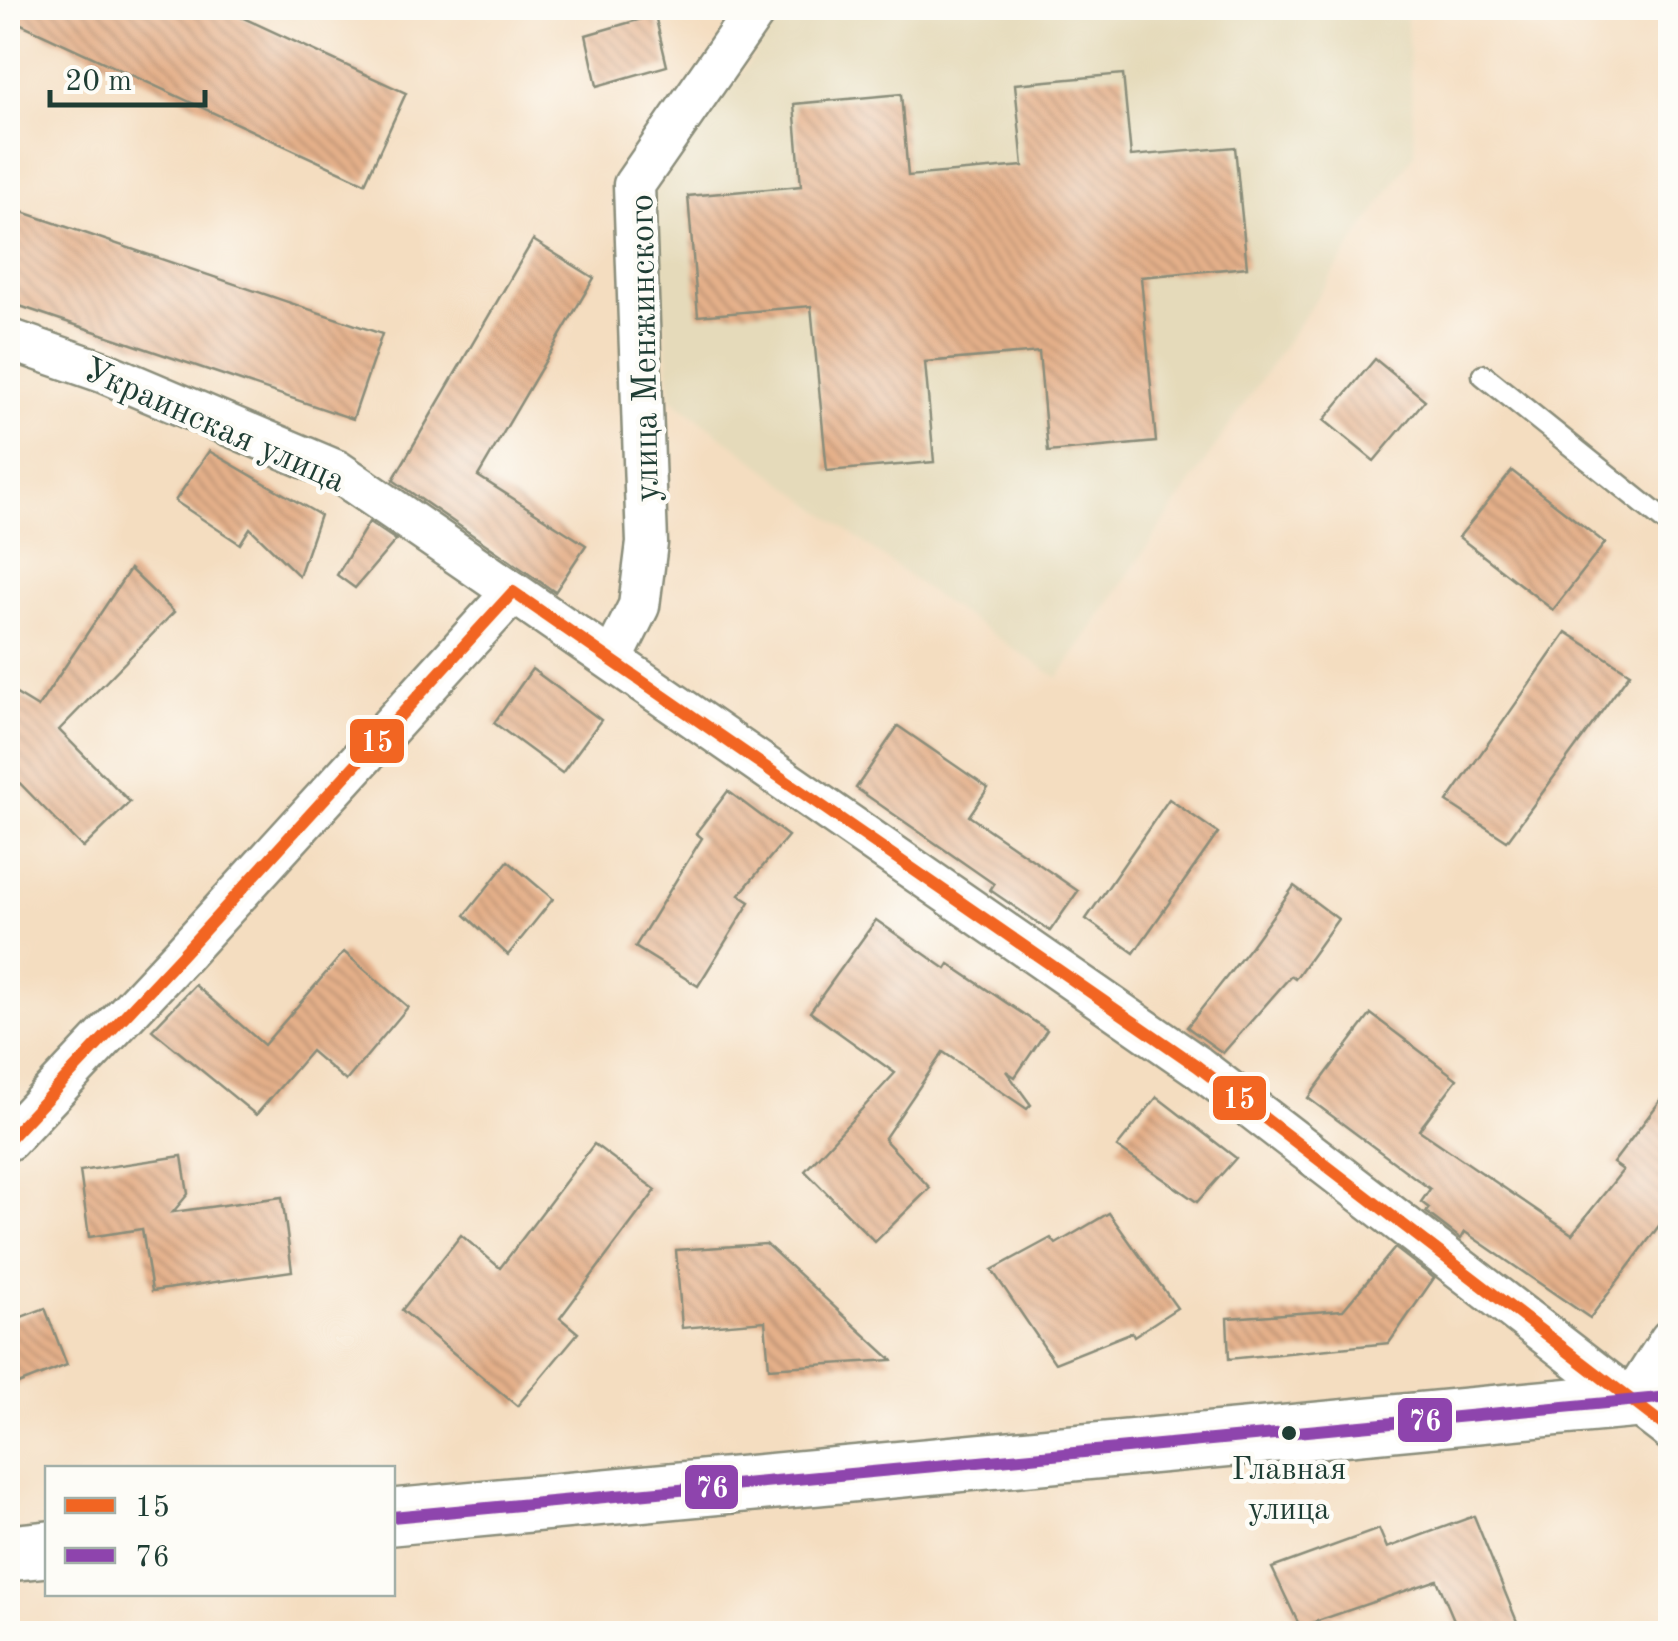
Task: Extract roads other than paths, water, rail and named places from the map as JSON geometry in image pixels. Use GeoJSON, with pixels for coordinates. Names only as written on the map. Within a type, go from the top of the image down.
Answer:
{"type":"FeatureCollection","features":[{"type":"Feature","properties":{"kind":"main road"},"geometry":{"type":"LineString","coordinates":[[395,1517],[1657,1409]]}},
{"type":"Feature","properties":{"kind":"main road"},"geometry":{"type":"LineString","coordinates":[[8,1553],[45,1550]]}},
{"type":"Feature","properties":{"kind":"street","name":"улица Менжинского"},"geometry":{"type":"LineString","coordinates":[[613,658],[639,606],[646,543],[634,185],[757,8]]}},
{"type":"Feature","properties":{"kind":"street","name":"Украинская улица"},"geometry":{"type":"LineString","coordinates":[[8,339],[103,372],[336,471],[613,658],[1197,1066],[1657,1409]]}},
{"type":"Feature","properties":{"kind":"street"},"geometry":{"type":"LineString","coordinates":[[8,1140],[513,592]]}},
{"type":"Feature","properties":{"kind":"street"},"geometry":{"type":"LineString","coordinates":[[1657,1409],[1670,1340]]}},
{"type":"Feature","properties":{"kind":"lane"},"geometry":{"type":"LineString","coordinates":[[1483,375],[1670,524]]}},
{"type":"Feature","properties":{"kind":"place","name":"Главная улица"},"geometry":{"type":"Point","coordinates":[1289,1433]}}]}
